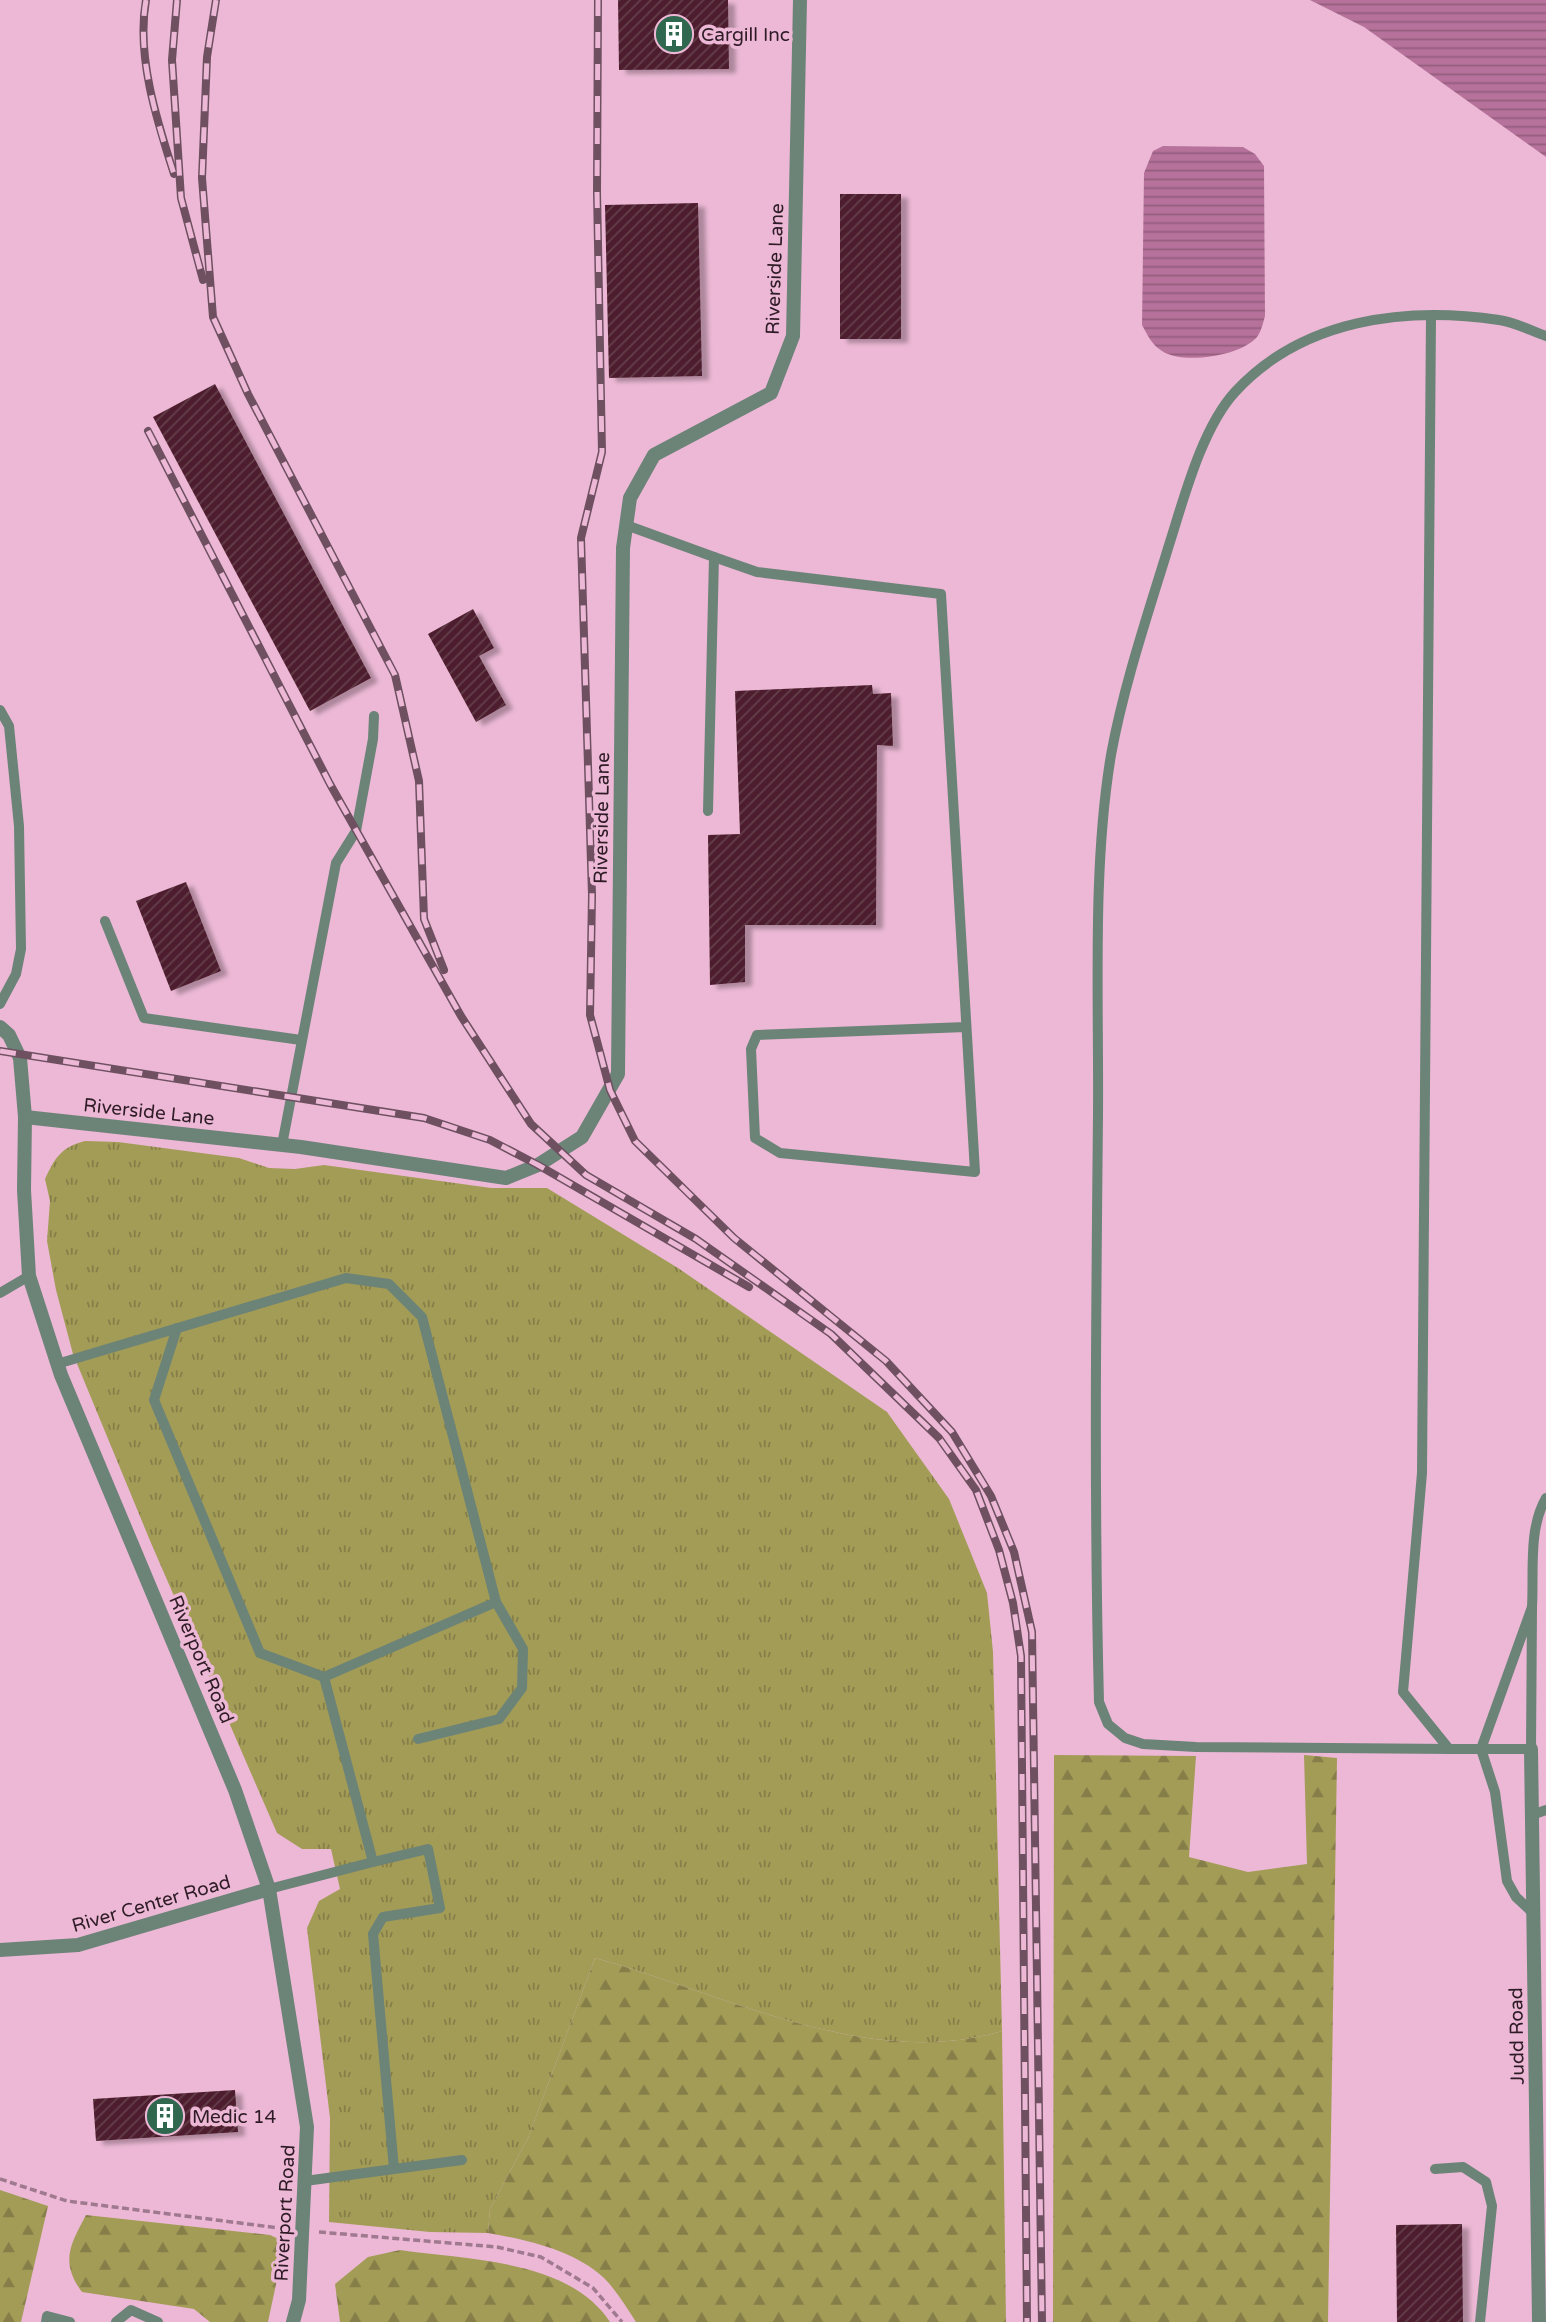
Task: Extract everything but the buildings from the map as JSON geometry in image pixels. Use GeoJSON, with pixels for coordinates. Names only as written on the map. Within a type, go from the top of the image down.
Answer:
{"type":"FeatureCollection","features":[{"type":"Feature","properties":{"kind":"street","name":"Riverside Lane"},"geometry":{"type":"LineString","coordinates":[[25,1117],[282,1145],[506,1178],[538,1165],[582,1137],[618,1074],[623,548],[630,498],[654,455],[771,393],[793,336],[800,0]]}},
{"type":"Feature","properties":{"kind":"street","name":"Riverport Road"},"geometry":{"type":"LineString","coordinates":[[0,1027],[9,1035],[20,1058],[25,1117],[24,1189],[29,1276],[57,1364],[235,1790],[269,1889],[307,2127],[299,2300],[293,2322]]}},
{"type":"Feature","properties":{"kind":"street","name":"Judd Road"},"geometry":{"type":"LineString","coordinates":[[1531,1748],[1539,1812],[1533,1913],[1539,2322]]}},
{"type":"Feature","properties":{"kind":"street","name":"River Center Road"},"geometry":{"type":"LineString","coordinates":[[0,1950],[78,1945],[269,1889]]}},
{"type":"Feature","properties":{"kind":"lane"},"geometry":{"type":"LineString","coordinates":[[1546,336],[1502,320],[1431,316],[1391,316],[1356,322],[1315,335],[1261,368],[1233,394],[1212,426],[1181,508],[1135,654],[1112,753],[1105,800],[1100,918],[1095,1533],[1099,1702],[1108,1724],[1125,1738],[1143,1744],[1196,1747],[1531,1748],[1535,1533],[1538,1512],[1546,1498]]}},
{"type":"Feature","properties":{"kind":"lane"},"geometry":{"type":"LineString","coordinates":[[1431,316],[1422,1473],[1403,1692],[1449,1749]]}},
{"type":"Feature","properties":{"kind":"lane"},"geometry":{"type":"LineString","coordinates":[[626,525],[757,572],[941,594],[975,1172],[780,1153],[755,1138],[751,1049],[757,1035],[966,1027]]}},
{"type":"Feature","properties":{"kind":"lane"},"geometry":{"type":"LineString","coordinates":[[708,811],[715,557]]}},
{"type":"Feature","properties":{"kind":"lane"},"geometry":{"type":"LineString","coordinates":[[0,710],[9,726],[19,826],[21,949],[16,974],[0,1004]]}},
{"type":"Feature","properties":{"kind":"lane"},"geometry":{"type":"LineString","coordinates":[[282,1145],[336,863],[356,831],[373,739],[374,716]]}},
{"type":"Feature","properties":{"kind":"lane"},"geometry":{"type":"LineString","coordinates":[[105,920],[144,1018],[301,1040]]}},
{"type":"Feature","properties":{"kind":"lane"},"geometry":{"type":"LineString","coordinates":[[0,1293],[29,1276]]}},
{"type":"Feature","properties":{"kind":"lane"},"geometry":{"type":"LineString","coordinates":[[57,1364],[346,1278],[389,1284],[422,1317],[496,1602],[523,1649],[522,1688],[499,1719],[418,1739]]}},
{"type":"Feature","properties":{"kind":"lane"},"geometry":{"type":"LineString","coordinates":[[177,1328],[154,1401],[260,1653],[324,1677],[496,1602]]}},
{"type":"Feature","properties":{"kind":"lane"},"geometry":{"type":"LineString","coordinates":[[1532,1607],[1481,1749],[1495,1792],[1507,1881],[1516,1896],[1533,1913]]}},
{"type":"Feature","properties":{"kind":"lane"},"geometry":{"type":"LineString","coordinates":[[324,1677],[373,1861]]}},
{"type":"Feature","properties":{"kind":"lane"},"geometry":{"type":"LineString","coordinates":[[269,1889],[428,1849],[440,1908],[383,1917],[373,1934],[394,2169]]}},
{"type":"Feature","properties":{"kind":"lane"},"geometry":{"type":"LineString","coordinates":[[305,2181],[462,2160]]}},
{"type":"Feature","properties":{"kind":"lane"},"geometry":{"type":"LineString","coordinates":[[1435,2169],[1463,2168],[1486,2182],[1492,2206],[1480,2322]]}},
{"type":"Feature","properties":{"kind":"lane"},"geometry":{"type":"LineString","coordinates":[[116,2322],[131,2310],[159,2322]]}},
{"type":"Feature","properties":{"kind":"lane"},"geometry":{"type":"LineString","coordinates":[[46,2322],[47,2316],[70,2322]]}},
{"type":"Feature","properties":{"kind":"green space"},"geometry":{"type":"Polygon","coordinates":[[[85,1141],[118,1142],[239,1158],[269,1168],[295,1169],[324,1165],[491,1188],[547,1188],[678,1268],[887,1412],[949,1499],[987,1593],[993,1652],[1002,2031],[951,2041],[900,2041],[848,2035],[796,2023],[595,1958],[528,2138],[490,2209],[488,2233],[430,2232],[329,2222],[330,2118],[307,1928],[319,1901],[340,1889],[331,1849],[302,1849],[277,1833],[151,1543],[73,1354],[56,1290],[47,1241],[50,1201],[45,1179],[64,1150],[85,1141]]]}},
{"type":"Feature","properties":{"kind":"green space"},"geometry":{"type":"Polygon","coordinates":[[[1054,1755],[1196,1756],[1189,1857],[1248,1872],[1307,1864],[1304,1755],[1337,1758],[1328,2322],[1053,2322],[1054,1755]]]}},
{"type":"Feature","properties":{"kind":"green space"},"geometry":{"type":"Polygon","coordinates":[[[595,1958],[796,2023],[848,2035],[900,2041],[951,2041],[1002,2031],[1006,2322],[636,2322],[604,2278],[579,2260],[534,2243],[488,2233],[490,2209],[528,2138],[595,1958]]]}},
{"type":"Feature","properties":{"kind":"green space"},"geometry":{"type":"Polygon","coordinates":[[[0,2190],[48,2206],[21,2322],[0,2322],[0,2190]]]}},
{"type":"Feature","properties":{"kind":"green space"},"geometry":{"type":"Polygon","coordinates":[[[86,2215],[270,2235],[285,2242],[268,2322],[210,2322],[194,2309],[82,2292],[71,2272],[69,2262],[72,2245],[86,2215]]]}},
{"type":"Feature","properties":{"kind":"green space"},"geometry":{"type":"Polygon","coordinates":[[[400,2250],[515,2266],[543,2274],[592,2301],[610,2322],[340,2322],[335,2284],[368,2257],[400,2250]]]}},
{"type":"Feature","properties":{"kind":"shaded area"},"geometry":{"type":"Polygon","coordinates":[[[1310,0],[1546,0],[1546,157],[1364,27],[1310,0]]]}},
{"type":"Feature","properties":{"kind":"shaded area"},"geometry":{"type":"Polygon","coordinates":[[[1163,146],[1243,147],[1255,154],[1264,166],[1265,316],[1257,337],[1238,349],[1197,358],[1171,355],[1150,340],[1142,325],[1144,173],[1153,151],[1163,146]]]}},
{"type":"Feature","properties":{"kind":"railway"},"geometry":{"type":"LineString","coordinates":[[146,0],[146,66],[155,110],[174,174]]}},
{"type":"Feature","properties":{"kind":"railway"},"geometry":{"type":"LineString","coordinates":[[177,0],[172,60],[181,198],[203,280]]}},
{"type":"Feature","properties":{"kind":"railway"},"geometry":{"type":"LineString","coordinates":[[216,0],[207,57],[202,178],[213,317],[248,394],[395,675],[419,781],[424,919],[444,970]]}},
{"type":"Feature","properties":{"kind":"railway"},"geometry":{"type":"LineString","coordinates":[[598,0],[597,192],[602,452],[581,538],[592,895],[590,1015],[610,1090],[635,1141],[734,1238],[886,1361],[952,1432],[991,1496],[1014,1552],[1032,1632],[1042,2322]]}},
{"type":"Feature","properties":{"kind":"railway"},"geometry":{"type":"LineString","coordinates":[[148,431],[330,784],[461,1016],[531,1124],[586,1175],[696,1239],[831,1334],[939,1438],[976,1490],[999,1550],[1013,1603],[1021,1656],[1027,2322]]}},
{"type":"Feature","properties":{"kind":"railway"},"geometry":{"type":"LineString","coordinates":[[0,1051],[424,1118],[490,1140],[749,1287]]}},
{"type":"Feature","properties":{"kind":"place","name":"Cargill Inc"},"geometry":{"type":"Point","coordinates":[674,34]}},
{"type":"Feature","properties":{"kind":"place","name":"Medic 14"},"geometry":{"type":"Point","coordinates":[165,2116]}}]}
